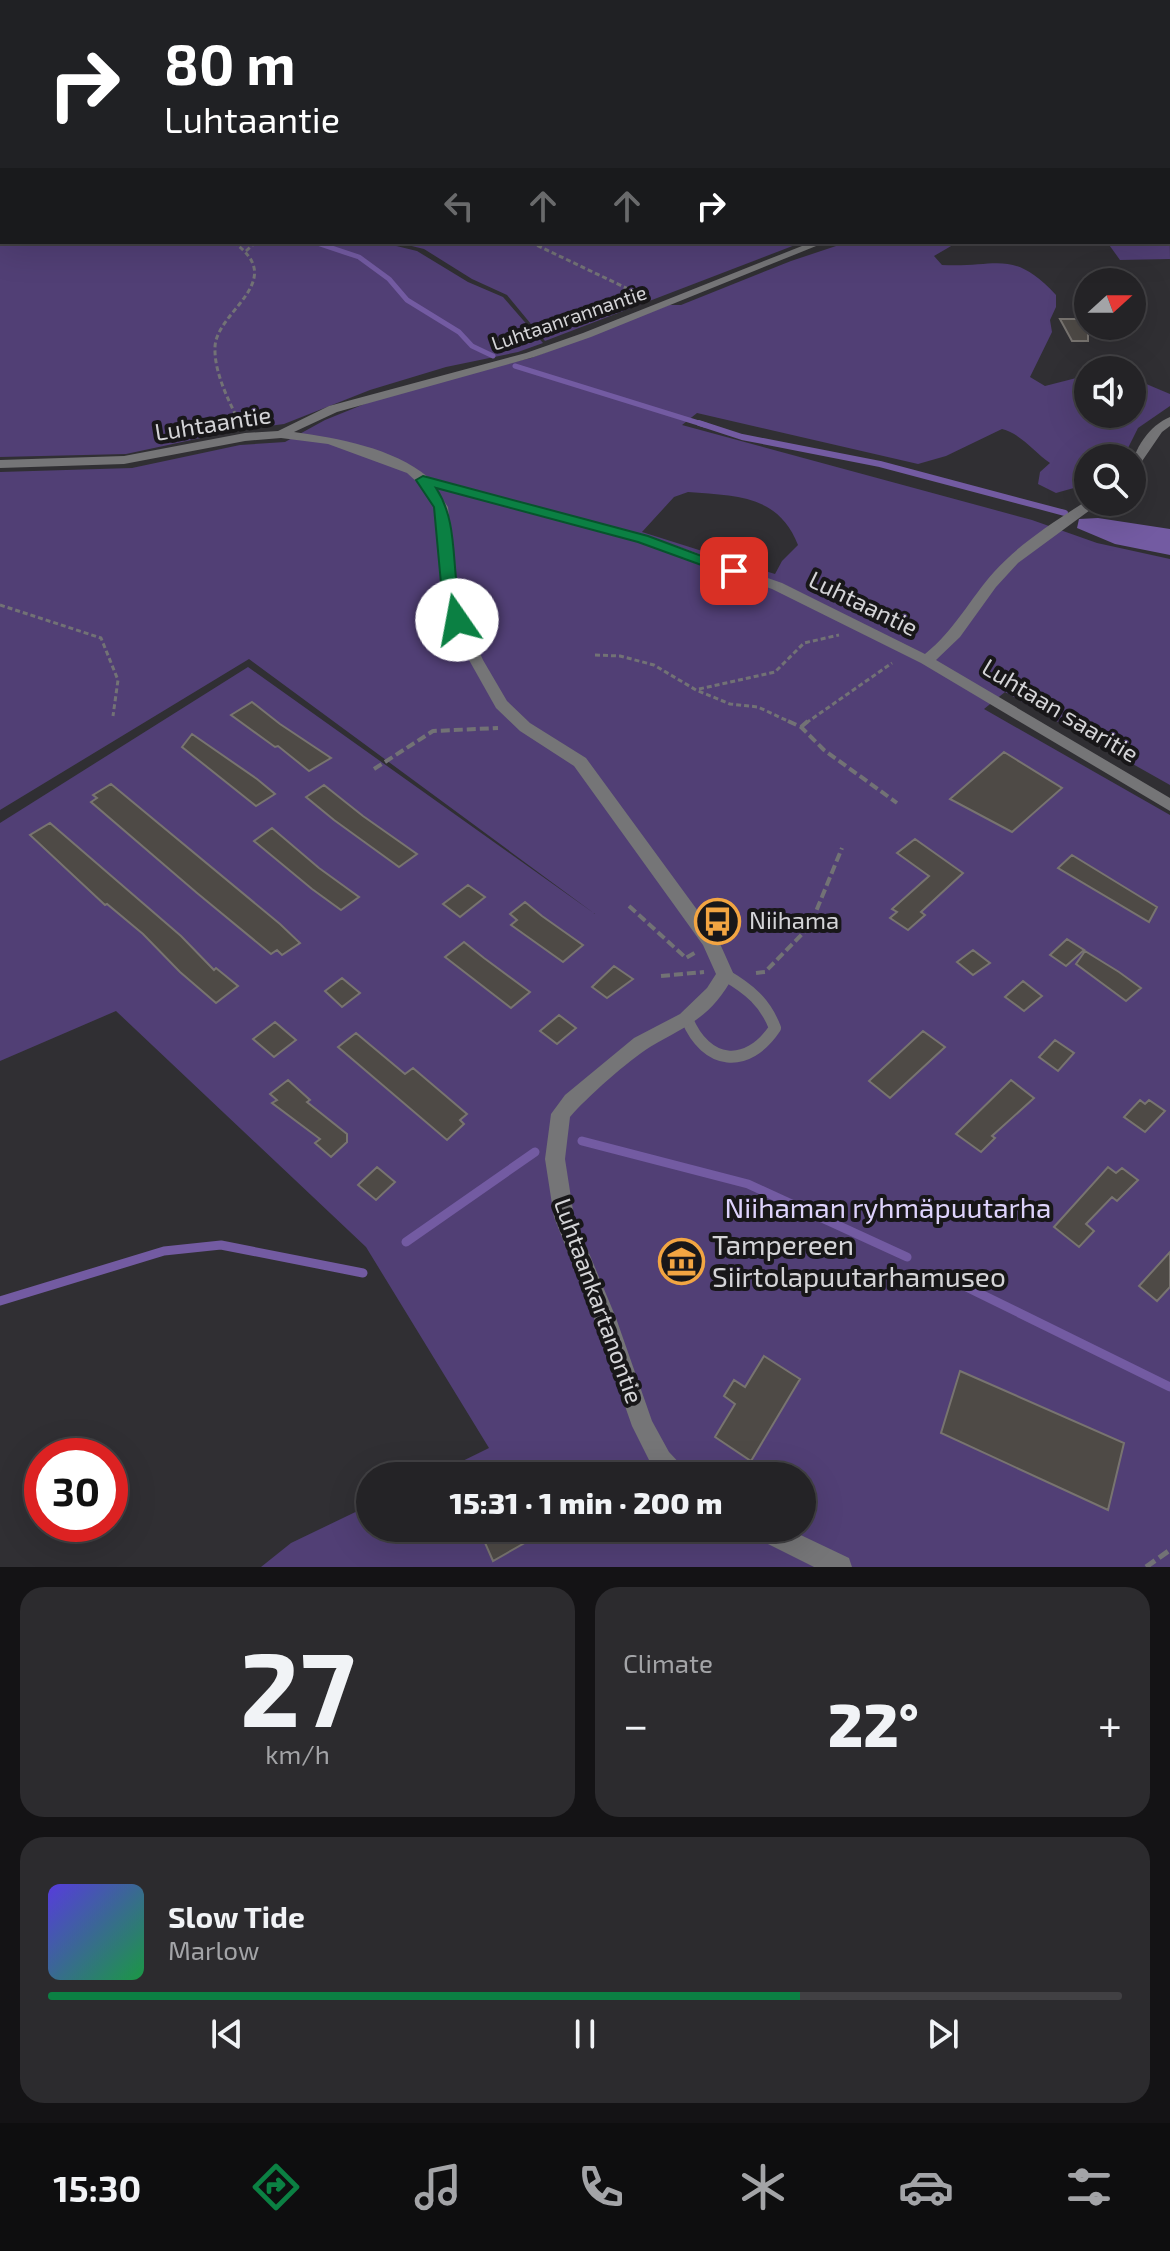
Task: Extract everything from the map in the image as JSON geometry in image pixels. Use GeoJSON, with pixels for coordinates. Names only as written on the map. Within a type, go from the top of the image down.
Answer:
{"type":"FeatureCollection","features":[{"type":"Feature","properties":{"kind":"street","name":"Luhtaanrannantie"},"geometry":{"type":"LineString","coordinates":[[281,434],[333,409],[530,355],[816,244]]}},
{"type":"Feature","properties":{"kind":"street"},"geometry":{"type":"LineString","coordinates":[[1146,447],[1158,429],[1170,421]]}},
{"type":"Feature","properties":{"kind":"street","name":"Luhtaantie"},"geometry":{"type":"LineString","coordinates":[[0,464],[124,460],[245,437],[281,434],[330,441],[411,470],[423,480],[643,539],[777,586],[919,656],[953,639],[991,584],[1014,559],[1074,516]]}},
{"type":"Feature","properties":{"kind":"street"},"geometry":{"type":"LineString","coordinates":[[423,480],[441,507],[451,605],[463,635],[501,704],[525,727],[580,762],[711,942],[725,975]]}},
{"type":"Feature","properties":{"kind":"street","name":"Luhtaan saaritie"},"geometry":{"type":"LineString","coordinates":[[919,656],[1170,805]]}},
{"type":"Feature","properties":{"kind":"street","name":"Luhtaankartanontie"},"geometry":{"type":"LineString","coordinates":[[663,1462],[643,1426],[605,1318],[564,1217],[555,1159],[561,1114],[572,1101],[641,1043],[687,1019],[713,993],[725,975]]}},
{"type":"Feature","properties":{"kind":"street"},"geometry":{"type":"LineString","coordinates":[[789,1542],[840,1567]]}},
{"type":"Feature","properties":{"kind":"lane"},"geometry":{"type":"LineString","coordinates":[[687,1019],[700,1046],[719,1056],[741,1056],[757,1050],[769,1040],[775,1028],[769,1008],[750,989],[725,975]]}},
{"type":"Feature","properties":{"kind":"path"},"geometry":{"type":"LineString","coordinates":[[584,0],[600,0]]}},
{"type":"Feature","properties":{"kind":"path"},"geometry":{"type":"LineString","coordinates":[[236,244],[246,251],[253,269],[250,294],[220,327],[215,347],[223,387],[245,437]]}},
{"type":"Feature","properties":{"kind":"path"},"geometry":{"type":"LineString","coordinates":[[246,251],[254,244]]}},
{"type":"Feature","properties":{"kind":"path"},"geometry":{"type":"LineString","coordinates":[[534,244],[639,294],[667,302]]}},
{"type":"Feature","properties":{"kind":"path"},"geometry":{"type":"LineString","coordinates":[[0,605],[101,638],[118,680],[113,716]]}},
{"type":"Feature","properties":{"kind":"path"},"geometry":{"type":"LineString","coordinates":[[696,690],[775,672],[804,643],[832,639],[854,625]]}},
{"type":"Feature","properties":{"kind":"path"},"geometry":{"type":"LineString","coordinates":[[595,655],[620,656],[654,665],[696,690],[730,704],[758,707],[801,727],[824,750],[897,803]]}},
{"type":"Feature","properties":{"kind":"path"},"geometry":{"type":"LineString","coordinates":[[801,727],[823,706],[844,699],[856,688],[872,682],[895,659],[919,656]]}},
{"type":"Feature","properties":{"kind":"path"},"geometry":{"type":"LineString","coordinates":[[374,769],[433,731],[525,727]]}},
{"type":"Feature","properties":{"kind":"path"},"geometry":{"type":"LineString","coordinates":[[661,976],[697,971],[725,975],[765,972],[810,926],[842,848]]}},
{"type":"Feature","properties":{"kind":"path"},"geometry":{"type":"LineString","coordinates":[[629,906],[660,930],[665,940],[686,958],[711,942]]}},
{"type":"Feature","properties":{"kind":"path"},"geometry":{"type":"LineString","coordinates":[[1146,1567],[1170,1550]]}},
{"type":"Feature","properties":{"kind":"green space"},"geometry":{"type":"Polygon","coordinates":[[[0,244],[388,244],[417,251],[468,282],[503,297],[543,343],[370,390],[284,424],[238,430],[126,454],[0,457],[0,244]]]}},
{"type":"Feature","properties":{"kind":"green space"},"geometry":{"type":"Polygon","coordinates":[[[403,244],[798,244],[545,341],[507,295],[472,279],[424,249],[403,244]]]}},
{"type":"Feature","properties":{"kind":"green space","name":"Niihaman ryhmäpuutarha"},"geometry":{"type":"Polygon","coordinates":[[[842,244],[955,244],[934,256],[942,265],[1015,266],[1041,280],[1056,295],[1056,307],[1050,320],[1052,332],[1030,377],[1045,386],[1074,379],[1074,428],[1138,428],[1130,444],[1074,444],[1074,488],[1056,493],[1038,484],[1040,472],[1050,463],[1021,439],[1002,429],[946,456],[918,464],[697,413],[682,425],[1032,520],[1097,543],[1170,559],[1170,785],[1005,692],[984,709],[1170,815],[1170,1567],[261,1567],[291,1543],[356,1512],[356,1542],[816,1542],[816,1462],[460,1462],[489,1448],[366,1247],[116,1011],[0,1061],[0,823],[248,667],[595,914],[249,659],[0,810],[0,472],[132,468],[240,445],[285,442],[325,420],[367,403],[473,371],[531,358],[669,305],[681,305],[842,244]],[[688,492],[674,497],[642,532],[775,574],[782,561],[798,545],[779,516],[753,501],[688,492]]]}},
{"type":"Feature","properties":{"kind":"green space"},"geometry":{"type":"Polygon","coordinates":[[[1108,244],[1170,244],[1170,259],[1120,260],[1108,244]]]}},
{"type":"Feature","properties":{"kind":"green space"},"geometry":{"type":"Polygon","coordinates":[[[1146,384],[1170,394],[1170,406],[1146,422],[1146,384]]]}},
{"type":"Feature","properties":{"kind":"shaded area"},"geometry":{"type":"Polygon","coordinates":[[[1098,518],[1170,529],[1170,555],[1115,544],[1077,528],[1079,519],[1098,518]]]}},
{"type":"Feature","properties":{"kind":"building"},"geometry":{"type":"Polygon","coordinates":[[[1060,319],[1074,319],[1074,340],[1088,340],[1072,341],[1060,319]]]}},
{"type":"Feature","properties":{"kind":"building"},"geometry":{"type":"Polygon","coordinates":[[[252,702],[331,758],[309,771],[231,715],[252,702]]]}},
{"type":"Feature","properties":{"kind":"building"},"geometry":{"type":"Polygon","coordinates":[[[192,734],[275,794],[256,806],[182,747],[192,734]]]}},
{"type":"Feature","properties":{"kind":"building"},"geometry":{"type":"Polygon","coordinates":[[[1004,752],[1062,788],[1012,832],[950,799],[1004,752]]]}},
{"type":"Feature","properties":{"kind":"building"},"geometry":{"type":"Polygon","coordinates":[[[111,784],[300,943],[282,955],[277,950],[271,954],[197,893],[91,802],[97,798],[93,795],[111,784]]]}},
{"type":"Feature","properties":{"kind":"building"},"geometry":{"type":"Polygon","coordinates":[[[324,785],[417,854],[399,867],[334,820],[306,797],[324,785]]]}},
{"type":"Feature","properties":{"kind":"building"},"geometry":{"type":"Polygon","coordinates":[[[50,823],[181,936],[214,970],[216,968],[238,986],[216,1003],[180,972],[143,934],[105,905],[30,835],[50,823]]]}},
{"type":"Feature","properties":{"kind":"building"},"geometry":{"type":"Polygon","coordinates":[[[272,828],[359,897],[341,910],[312,889],[254,841],[272,828]]]}},
{"type":"Feature","properties":{"kind":"building"},"geometry":{"type":"Polygon","coordinates":[[[915,839],[963,873],[921,912],[925,915],[908,930],[890,918],[897,912],[892,909],[929,876],[897,853],[915,839]]]}},
{"type":"Feature","properties":{"kind":"building"},"geometry":{"type":"Polygon","coordinates":[[[1072,855],[1157,907],[1149,922],[1058,868],[1072,855]]]}},
{"type":"Feature","properties":{"kind":"building"},"geometry":{"type":"Polygon","coordinates":[[[468,885],[485,897],[460,917],[443,904],[468,885]]]}},
{"type":"Feature","properties":{"kind":"building"},"geometry":{"type":"Polygon","coordinates":[[[525,902],[583,945],[563,962],[511,925],[517,920],[510,914],[525,902]]]}},
{"type":"Feature","properties":{"kind":"building"},"geometry":{"type":"Polygon","coordinates":[[[1067,939],[1084,950],[1066,966],[1050,955],[1067,939]]]}},
{"type":"Feature","properties":{"kind":"building"},"geometry":{"type":"Polygon","coordinates":[[[464,942],[530,992],[511,1008],[445,957],[464,942]]]}},
{"type":"Feature","properties":{"kind":"building"},"geometry":{"type":"Polygon","coordinates":[[[973,950],[990,963],[973,975],[957,962],[973,950]]]}},
{"type":"Feature","properties":{"kind":"building"},"geometry":{"type":"Polygon","coordinates":[[[1085,951],[1141,988],[1126,1001],[1076,964],[1085,951]]]}},
{"type":"Feature","properties":{"kind":"building"},"geometry":{"type":"Polygon","coordinates":[[[614,966],[633,979],[607,998],[592,987],[614,966]]]}},
{"type":"Feature","properties":{"kind":"building"},"geometry":{"type":"Polygon","coordinates":[[[342,978],[360,993],[342,1007],[325,991],[342,978]]]}},
{"type":"Feature","properties":{"kind":"building"},"geometry":{"type":"Polygon","coordinates":[[[1023,981],[1042,996],[1024,1011],[1005,997],[1023,981]]]}},
{"type":"Feature","properties":{"kind":"building"},"geometry":{"type":"Polygon","coordinates":[[[559,1015],[576,1028],[557,1044],[540,1031],[559,1015]]]}},
{"type":"Feature","properties":{"kind":"building"},"geometry":{"type":"Polygon","coordinates":[[[275,1022],[296,1040],[274,1057],[253,1039],[275,1022]]]}},
{"type":"Feature","properties":{"kind":"building"},"geometry":{"type":"Polygon","coordinates":[[[923,1031],[945,1047],[890,1098],[869,1081],[923,1031]]]}},
{"type":"Feature","properties":{"kind":"building"},"geometry":{"type":"Polygon","coordinates":[[[356,1033],[405,1074],[413,1068],[467,1114],[460,1120],[464,1124],[447,1140],[338,1047],[356,1033]]]}},
{"type":"Feature","properties":{"kind":"building"},"geometry":{"type":"Polygon","coordinates":[[[1055,1040],[1074,1053],[1058,1071],[1039,1057],[1055,1040]]]}},
{"type":"Feature","properties":{"kind":"building"},"geometry":{"type":"Polygon","coordinates":[[[288,1080],[310,1100],[307,1102],[347,1134],[347,1142],[331,1157],[315,1143],[320,1139],[272,1103],[277,1100],[270,1094],[288,1080]]]}},
{"type":"Feature","properties":{"kind":"building"},"geometry":{"type":"Polygon","coordinates":[[[1011,1080],[1034,1098],[992,1136],[995,1138],[981,1152],[956,1134],[1011,1080]]]}},
{"type":"Feature","properties":{"kind":"building"},"geometry":{"type":"Polygon","coordinates":[[[1140,1100],[1145,1104],[1149,1100],[1165,1111],[1145,1132],[1124,1117],[1140,1100]]]}},
{"type":"Feature","properties":{"kind":"building"},"geometry":{"type":"Polygon","coordinates":[[[377,1167],[395,1182],[376,1200],[358,1185],[377,1167]]]}},
{"type":"Feature","properties":{"kind":"building"},"geometry":{"type":"Polygon","coordinates":[[[1108,1167],[1116,1173],[1122,1168],[1138,1180],[1117,1201],[1112,1197],[1086,1224],[1094,1231],[1079,1247],[1054,1227],[1108,1167]]]}},
{"type":"Feature","properties":{"kind":"building"},"geometry":{"type":"Polygon","coordinates":[[[1170,1252],[1170,1287],[1157,1301],[1139,1286],[1170,1252]]]}},
{"type":"Feature","properties":{"kind":"building"},"geometry":{"type":"Polygon","coordinates":[[[764,1356],[800,1379],[751,1461],[715,1437],[735,1404],[724,1396],[734,1380],[745,1387],[764,1356]]]}},
{"type":"Feature","properties":{"kind":"building"},"geometry":{"type":"Polygon","coordinates":[[[960,1371],[1124,1443],[1108,1510],[941,1433],[960,1371]]]}},
{"type":"Feature","properties":{"kind":"building"},"geometry":{"type":"Polygon","coordinates":[[[485,1542],[526,1542],[493,1561],[485,1542]]]}},
{"type":"Feature","properties":{"kind":"waterway"},"geometry":{"type":"LineString","coordinates":[[320,244],[359,257],[389,279],[407,300],[459,332],[472,346],[493,356]]}},
{"type":"Feature","properties":{"kind":"waterway"},"geometry":{"type":"LineString","coordinates":[[515,366],[705,425]]}},
{"type":"Feature","properties":{"kind":"waterway"},"geometry":{"type":"LineString","coordinates":[[699,423],[742,437],[880,464],[1065,513]]}},
{"type":"Feature","properties":{"kind":"waterway"},"geometry":{"type":"LineString","coordinates":[[582,1141],[748,1184],[907,1257]]}},
{"type":"Feature","properties":{"kind":"waterway"},"geometry":{"type":"LineString","coordinates":[[406,1242],[535,1152]]}},
{"type":"Feature","properties":{"kind":"waterway"},"geometry":{"type":"LineString","coordinates":[[0,1301],[164,1251],[221,1245],[363,1273]]}},
{"type":"Feature","properties":{"kind":"waterway"},"geometry":{"type":"LineString","coordinates":[[946,1277],[1170,1387]]}},
{"type":"Feature","properties":{"kind":"place","name":"Niihama"},"geometry":{"type":"Point","coordinates":[718,921]}},
{"type":"Feature","properties":{"kind":"place","name":"Tampereen Siirtolapuutarhamuseo"},"geometry":{"type":"Point","coordinates":[681,1261]}},
{"type":"Feature","properties":{"kind":"route"},"geometry":{"type":"LineString","coordinates":[[457,620],[451,605],[441,507],[423,480],[643,539],[734,571]]}}]}
